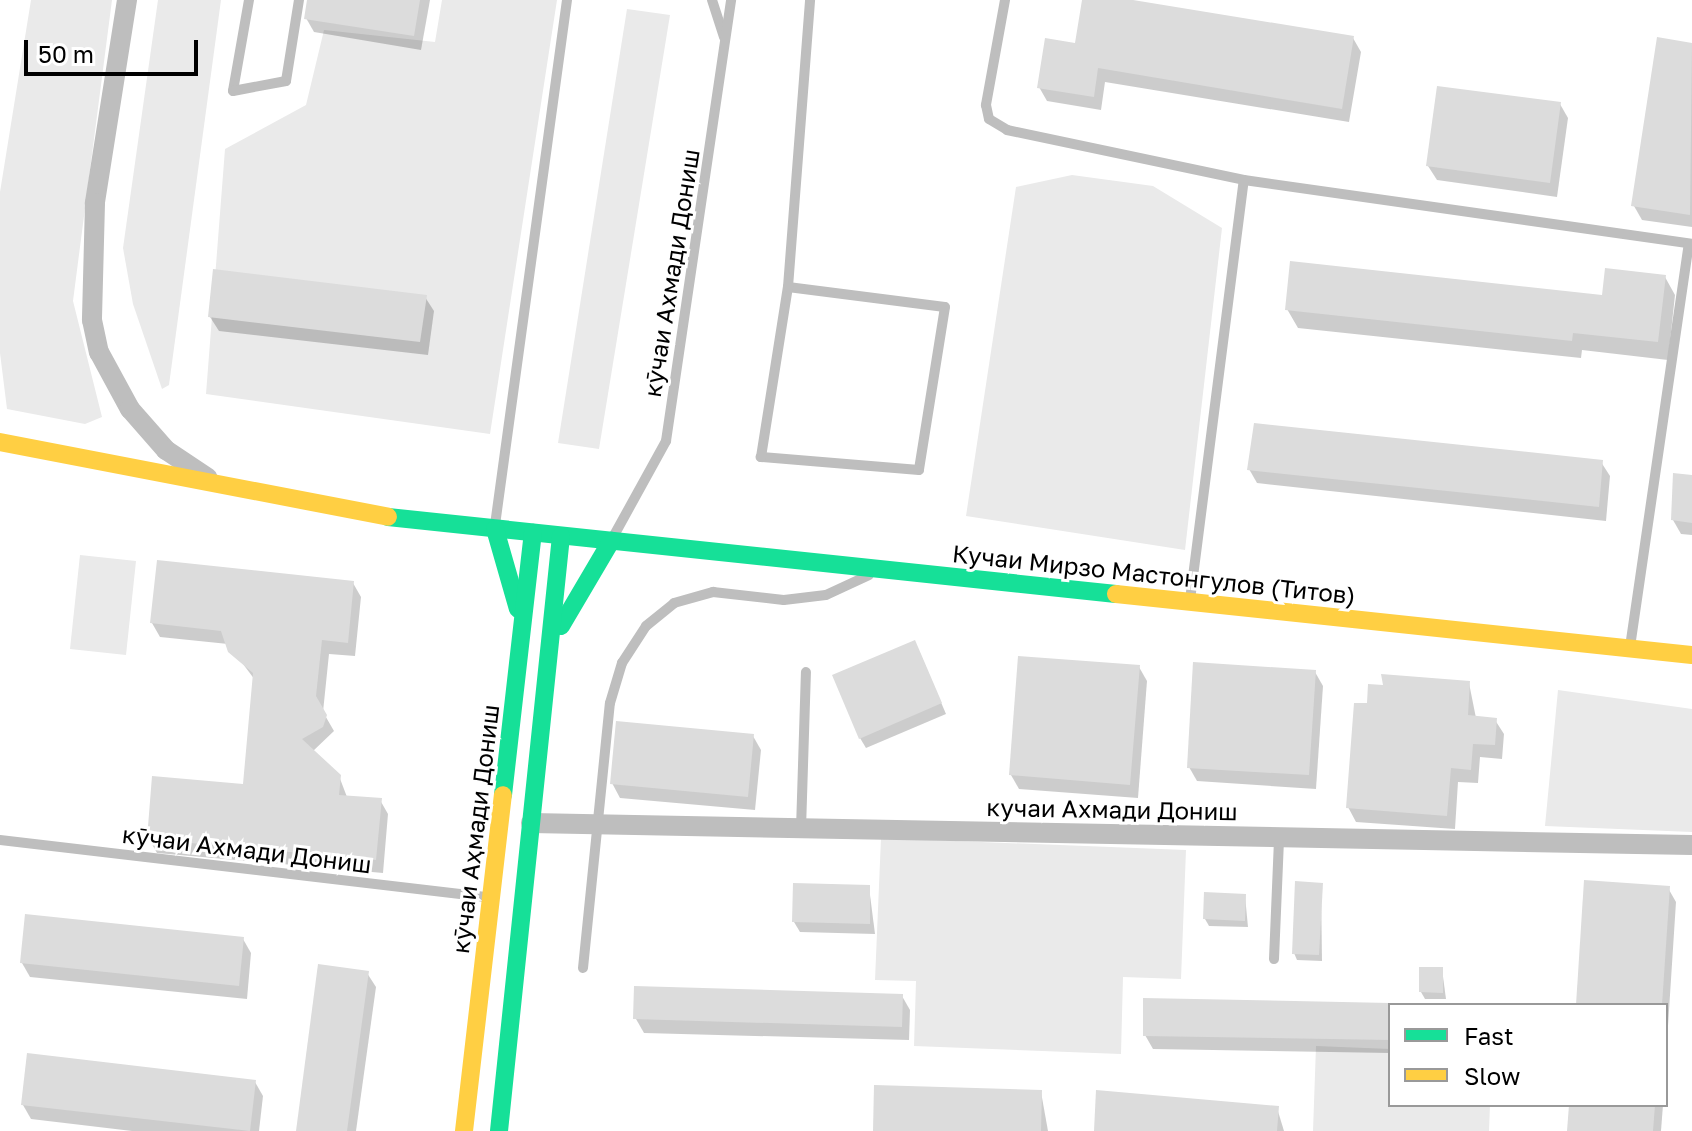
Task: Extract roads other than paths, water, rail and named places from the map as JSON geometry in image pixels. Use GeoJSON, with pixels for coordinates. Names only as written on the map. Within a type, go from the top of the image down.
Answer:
{"type":"FeatureCollection","features":[{"type":"Feature","properties":{"kind":"street"},"geometry":{"type":"LineString","coordinates":[[127,0],[91,248],[99,352],[130,409],[166,450],[205,476],[250,493]]}},
{"type":"Feature","properties":{"kind":"street","name":"Кучаи Мирзо Мастонгулов (Титов)"},"geometry":{"type":"LineString","coordinates":[[0,442],[250,493],[495,529],[1692,655]]}},
{"type":"Feature","properties":{"kind":"street"},"geometry":{"type":"LineString","coordinates":[[495,529],[521,649]]}},
{"type":"Feature","properties":{"kind":"street","name":"кӯчаи Аҳмади Дониш"},"geometry":{"type":"LineString","coordinates":[[464,1131],[533,533]]}},
{"type":"Feature","properties":{"kind":"street"},"geometry":{"type":"LineString","coordinates":[[499,1131],[561,536]]}},
{"type":"Feature","properties":{"kind":"street"},"geometry":{"type":"LineString","coordinates":[[551,654],[573,596],[611,541]]}},
{"type":"Feature","properties":{"kind":"street","name":"кучаи Ахмади Дониш"},"geometry":{"type":"LineString","coordinates":[[531,823],[1692,845]]}},
{"type":"Feature","properties":{"kind":"lane"},"geometry":{"type":"LineString","coordinates":[[249,0],[233,91],[286,81],[299,0]]}},
{"type":"Feature","properties":{"kind":"lane"},"geometry":{"type":"LineString","coordinates":[[495,529],[567,0]]}},
{"type":"Feature","properties":{"kind":"lane","name":"кӯчаи Ахмади Дониш"},"geometry":{"type":"LineString","coordinates":[[611,541],[666,441],[724,39],[712,0]]}},
{"type":"Feature","properties":{"kind":"lane"},"geometry":{"type":"LineString","coordinates":[[724,39],[731,0]]}},
{"type":"Feature","properties":{"kind":"lane"},"geometry":{"type":"LineString","coordinates":[[788,287],[945,307],[919,470],[761,457],[788,287],[795,113],[810,0]]}},
{"type":"Feature","properties":{"kind":"lane"},"geometry":{"type":"LineString","coordinates":[[1005,0],[986,105],[998,127],[1244,180],[1691,244],[1629,649]]}},
{"type":"Feature","properties":{"kind":"lane"},"geometry":{"type":"LineString","coordinates":[[1190,602],[1244,180]]}},
{"type":"Feature","properties":{"kind":"lane"},"geometry":{"type":"LineString","coordinates":[[583,968],[595,824],[610,703],[622,663],[646,626],[674,603],[713,592],[784,600],[826,595],[882,570]]}},
{"type":"Feature","properties":{"kind":"lane"},"geometry":{"type":"LineString","coordinates":[[801,829],[806,672]]}},
{"type":"Feature","properties":{"kind":"lane"},"geometry":{"type":"LineString","coordinates":[[1274,959],[1279,839]]}},
{"type":"Feature","properties":{"kind":"lane","name":"кӯчаи Ахмади Дониш"},"geometry":{"type":"LineString","coordinates":[[0,840],[490,898]]}}]}
